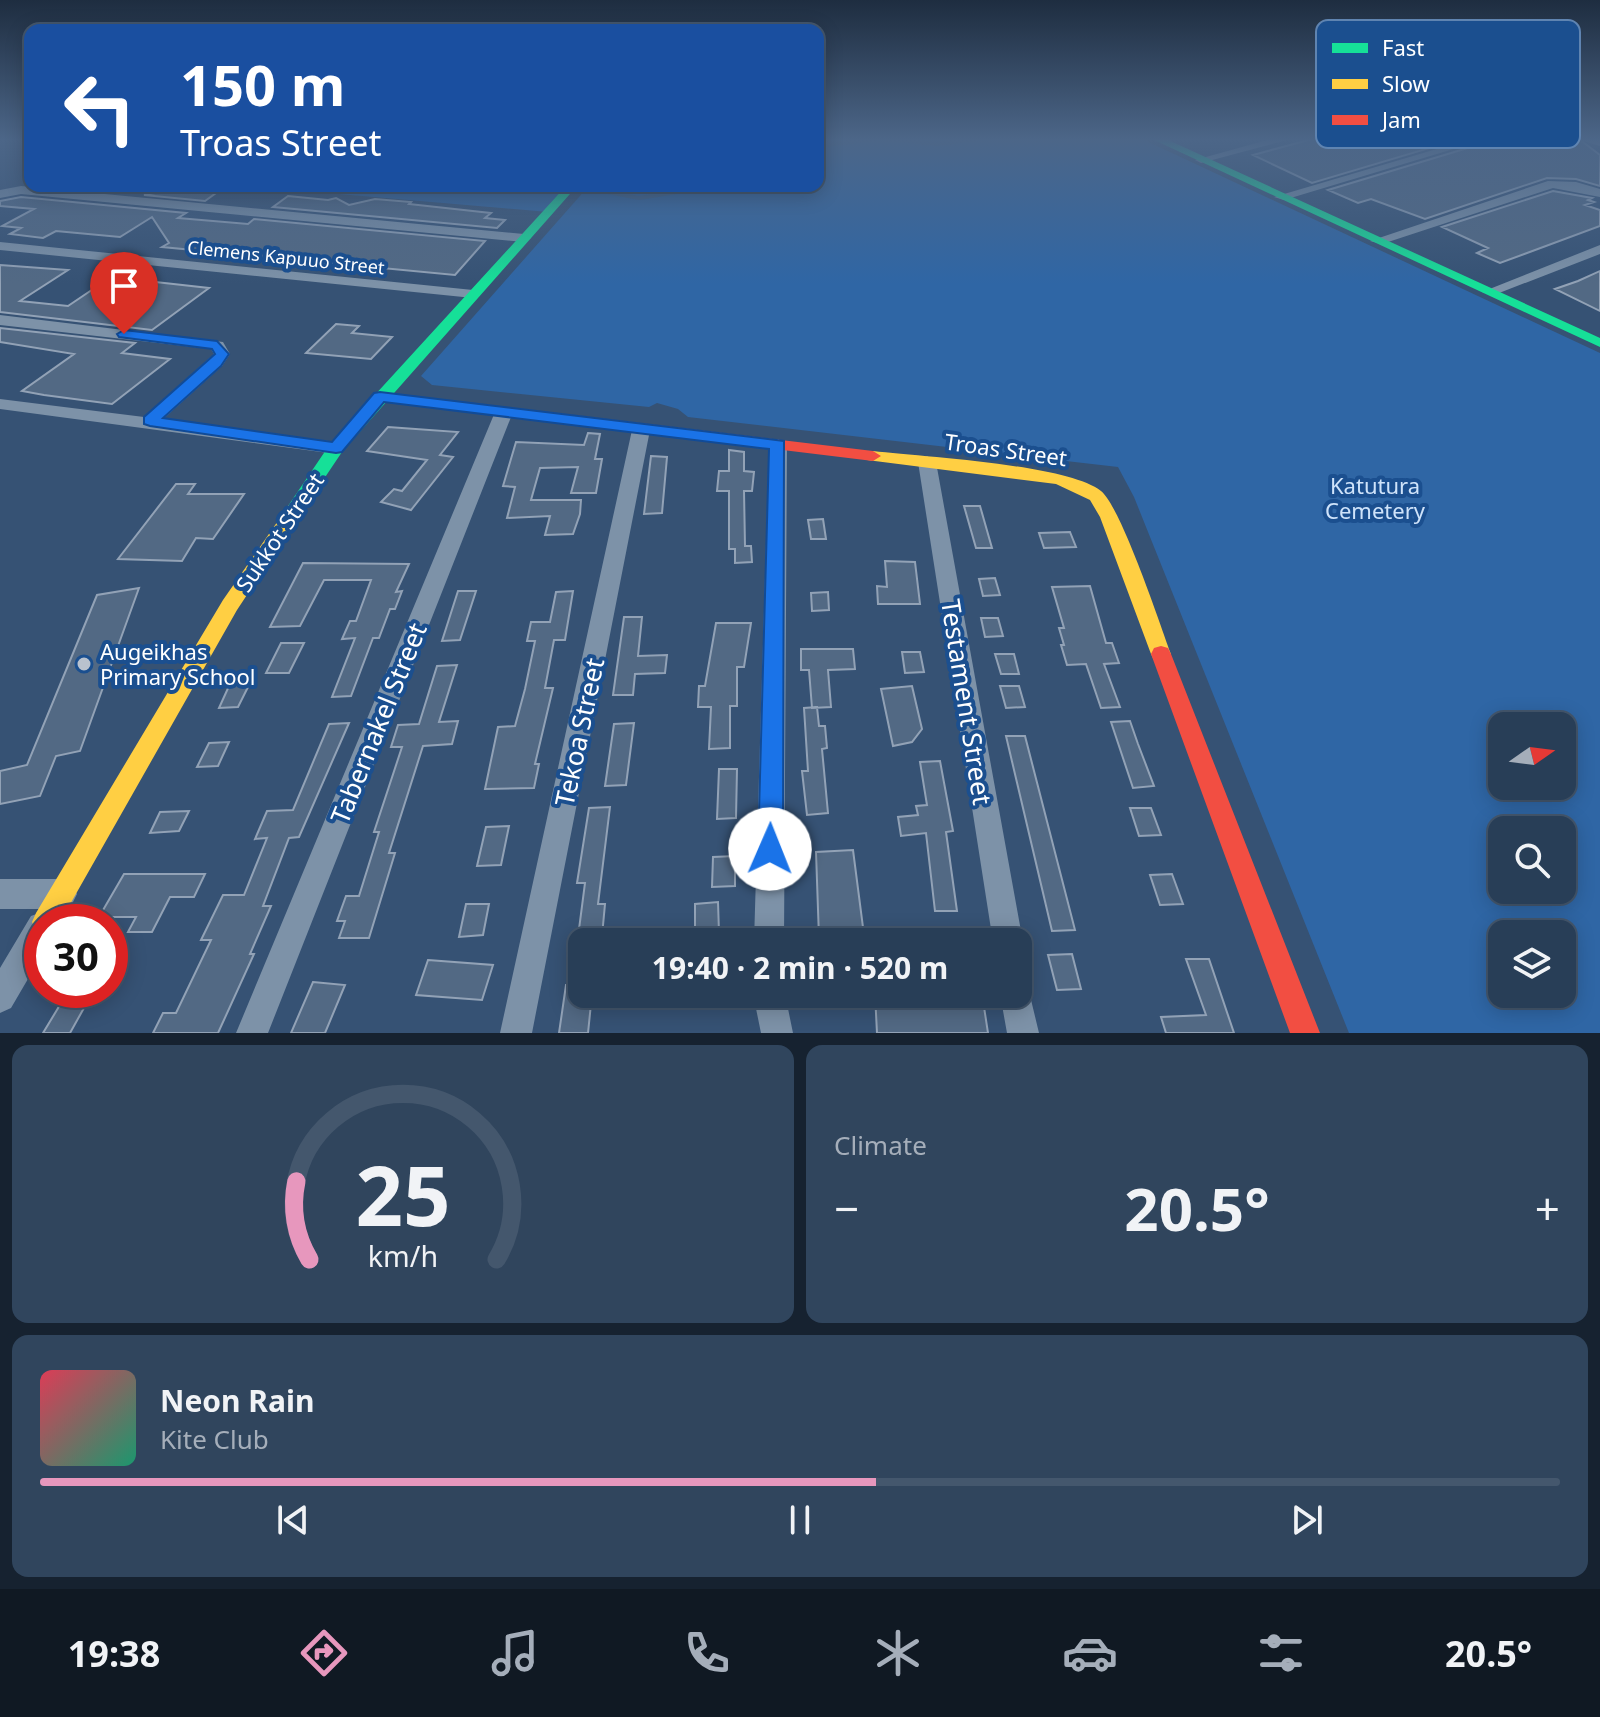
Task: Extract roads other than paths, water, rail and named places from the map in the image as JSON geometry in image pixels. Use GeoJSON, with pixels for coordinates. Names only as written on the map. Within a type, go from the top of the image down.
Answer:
{"type":"FeatureCollection","features":[{"type":"Feature","properties":{"kind":"street"},"geometry":{"type":"LineString","coordinates":[[1259,187],[1600,343]]}},
{"type":"Feature","properties":{"kind":"street"},"geometry":{"type":"LineString","coordinates":[[1280,197],[1314,187]]}},
{"type":"Feature","properties":{"kind":"street"},"geometry":{"type":"LineString","coordinates":[[1377,241],[1542,187]]}},
{"type":"Feature","properties":{"kind":"street"},"geometry":{"type":"LineString","coordinates":[[1580,187],[1600,193]]}},
{"type":"Feature","properties":{"kind":"street"},"geometry":{"type":"LineString","coordinates":[[0,194],[24,190]]}},
{"type":"Feature","properties":{"kind":"street"},"geometry":{"type":"LineString","coordinates":[[42,192],[524,238]]}},
{"type":"Feature","properties":{"kind":"street","name":"Sukkot Street"},"geometry":{"type":"LineString","coordinates":[[56,904],[230,605],[336,448],[566,192]]}},
{"type":"Feature","properties":{"kind":"street","name":"Clemens Kapuuo Street"},"geometry":{"type":"LineString","coordinates":[[0,246],[473,294]]}},
{"type":"Feature","properties":{"kind":"street"},"geometry":{"type":"LineString","coordinates":[[1489,292],[1600,249]]}},
{"type":"Feature","properties":{"kind":"street"},"geometry":{"type":"LineString","coordinates":[[0,320],[217,345],[222,354],[216,363],[150,421]]}},
{"type":"Feature","properties":{"kind":"street","name":"Troas Street"},"geometry":{"type":"LineString","coordinates":[[380,397],[927,462],[1060,479],[1080,486],[1103,503],[1305,1033]]}},
{"type":"Feature","properties":{"kind":"street"},"geometry":{"type":"LineString","coordinates":[[2,405],[150,421],[336,448]]}},
{"type":"Feature","properties":{"kind":"street","name":"Tabernakel Street"},"geometry":{"type":"LineString","coordinates":[[252,1033],[504,412]]}},
{"type":"Feature","properties":{"kind":"street","name":"Tekoa Street"},"geometry":{"type":"LineString","coordinates":[[516,1033],[641,430]]}},
{"type":"Feature","properties":{"kind":"street"},"geometry":{"type":"LineString","coordinates":[[769,928],[778,445]]}},
{"type":"Feature","properties":{"kind":"street","name":"Testament Street"},"geometry":{"type":"LineString","coordinates":[[927,462],[1006,928]]}},
{"type":"Feature","properties":{"kind":"street"},"geometry":{"type":"LineString","coordinates":[[0,894],[62,894]]}},
{"type":"Feature","properties":{"kind":"street"},"geometry":{"type":"LineString","coordinates":[[0,997],[24,957]]}},
{"type":"Feature","properties":{"kind":"street"},"geometry":{"type":"LineString","coordinates":[[772,1008],[777,1033]]}},
{"type":"Feature","properties":{"kind":"street"},"geometry":{"type":"LineString","coordinates":[[1019,1008],[1023,1033]]}},
{"type":"Feature","properties":{"kind":"waterway"},"geometry":{"type":"LineString","coordinates":[[608,192],[639,198],[677,192]]}},
{"type":"Feature","properties":{"kind":"place","name":"Augeikhas Primary School"},"geometry":{"type":"Point","coordinates":[84,664]}},
{"type":"Feature","properties":{"kind":"park label","name":"Katutura Cemetery"},"geometry":{"type":"Point","coordinates":[1375,498]}}]}
